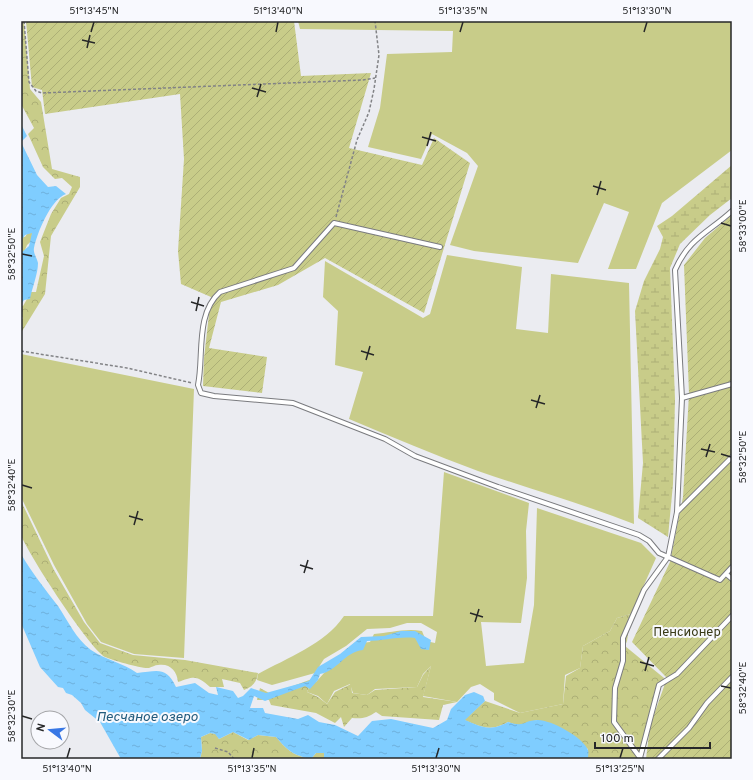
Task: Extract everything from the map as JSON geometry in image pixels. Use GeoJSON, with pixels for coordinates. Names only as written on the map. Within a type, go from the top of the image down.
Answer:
{"type":"FeatureCollection","features":[{"type":"Feature","properties":{"kind":"lane"},"geometry":{"type":"LineString","coordinates":[[641,758],[614,722],[615,688],[623,661],[623,638],[644,590],[668,557],[677,512],[682,398],[675,270],[681,256],[692,242],[732,211]]}},
{"type":"Feature","properties":{"kind":"lane"},"geometry":{"type":"LineString","coordinates":[[440,247],[334,223],[294,268],[220,292],[213,299],[206,314],[198,385],[201,393],[214,396],[293,403],[385,439],[415,456],[498,487],[639,535],[649,541],[659,553],[720,580],[732,567]]}},
{"type":"Feature","properties":{"kind":"lane"},"geometry":{"type":"LineString","coordinates":[[682,398],[731,385]]}},
{"type":"Feature","properties":{"kind":"lane"},"geometry":{"type":"LineString","coordinates":[[677,512],[732,457]]}},
{"type":"Feature","properties":{"kind":"lane"},"geometry":{"type":"LineString","coordinates":[[726,574],[732,579]]}},
{"type":"Feature","properties":{"kind":"lane"},"geometry":{"type":"LineString","coordinates":[[641,758],[660,685],[678,674],[732,616]]}},
{"type":"Feature","properties":{"kind":"lane"},"geometry":{"type":"LineString","coordinates":[[658,759],[689,728],[707,703],[732,677]]}},
{"type":"Feature","properties":{"kind":"path"},"geometry":{"type":"LineString","coordinates":[[24,21],[29,82],[36,91],[42,93],[363,80],[375,78]]}},
{"type":"Feature","properties":{"kind":"path"},"geometry":{"type":"LineString","coordinates":[[334,223],[357,140],[369,112],[379,55],[375,21]]}},
{"type":"Feature","properties":{"kind":"path"},"geometry":{"type":"LineString","coordinates":[[21,351],[127,368],[198,385]]}},
{"type":"Feature","properties":{"kind":"path"},"geometry":{"type":"LineString","coordinates":[[215,748],[228,752],[234,759]]}},
{"type":"Feature","properties":{"kind":"green space"},"geometry":{"type":"Polygon","coordinates":[[[21,21],[24,21],[30,89],[41,102],[52,169],[80,177],[80,187],[51,236],[45,294],[21,333],[21,321],[23,318],[21,316],[21,306],[23,306],[31,292],[36,292],[44,256],[40,242],[51,214],[61,198],[69,194],[72,187],[62,178],[55,179],[43,167],[28,134],[34,128],[21,104],[21,21]]]}},
{"type":"Feature","properties":{"kind":"green space"},"geometry":{"type":"Polygon","coordinates":[[[26,21],[294,21],[301,76],[371,73],[349,148],[422,165],[434,138],[470,163],[424,313],[325,258],[278,285],[221,302],[209,348],[267,357],[262,393],[203,386],[204,358],[211,297],[181,284],[178,251],[184,159],[180,94],[45,114],[42,90],[32,87],[26,21]]]}},
{"type":"Feature","properties":{"kind":"green space"},"geometry":{"type":"Polygon","coordinates":[[[298,21],[732,21],[732,150],[662,203],[636,269],[608,269],[629,212],[604,203],[578,263],[474,251],[450,245],[478,166],[467,153],[432,134],[421,159],[368,147],[380,108],[387,54],[452,52],[453,31],[300,29],[298,21]]]}},
{"type":"Feature","properties":{"kind":"green space"},"geometry":{"type":"Polygon","coordinates":[[[732,165],[732,198],[710,215],[680,244],[670,268],[675,399],[673,484],[668,537],[638,518],[643,463],[635,311],[644,281],[660,249],[663,237],[657,226],[672,216],[732,165]]]}},
{"type":"Feature","properties":{"kind":"green space","name":"Пенсионер"},"geometry":{"type":"Polygon","coordinates":[[[732,215],[732,759],[646,759],[650,726],[667,678],[632,642],[670,562],[683,497],[689,394],[684,265],[705,238],[732,215]]]}},
{"type":"Feature","properties":{"kind":"green space"},"geometry":{"type":"Polygon","coordinates":[[[31,228],[35,238],[27,245],[21,260],[21,236],[25,237],[31,228]]]}},
{"type":"Feature","properties":{"kind":"green space"},"geometry":{"type":"Polygon","coordinates":[[[447,255],[522,267],[516,329],[548,333],[551,274],[629,283],[634,524],[576,503],[478,471],[349,419],[363,372],[335,365],[338,311],[323,297],[325,261],[423,318],[430,314],[447,255]]]}},
{"type":"Feature","properties":{"kind":"green space"},"geometry":{"type":"Polygon","coordinates":[[[21,354],[194,389],[184,658],[134,654],[101,642],[87,624],[54,565],[21,497],[21,354]]]}},
{"type":"Feature","properties":{"kind":"green space"},"geometry":{"type":"Polygon","coordinates":[[[444,472],[529,503],[526,531],[527,578],[521,623],[481,622],[486,666],[524,663],[534,605],[537,508],[641,543],[656,558],[631,614],[617,618],[610,631],[583,646],[580,668],[565,675],[563,704],[520,713],[494,700],[494,693],[480,684],[471,687],[457,702],[423,696],[431,666],[423,674],[417,687],[375,689],[367,695],[353,693],[350,684],[334,691],[327,704],[318,696],[307,692],[312,679],[316,682],[324,673],[361,643],[370,642],[374,634],[416,630],[422,631],[426,641],[435,643],[437,632],[421,623],[407,623],[390,628],[367,629],[346,646],[324,659],[315,673],[272,685],[257,680],[258,674],[305,650],[327,635],[344,616],[433,616],[444,472]]]}},
{"type":"Feature","properties":{"kind":"green space"},"geometry":{"type":"Polygon","coordinates":[[[21,501],[54,570],[84,622],[100,643],[133,655],[185,660],[258,673],[254,684],[244,690],[240,683],[222,679],[224,687],[210,687],[202,680],[195,678],[178,682],[174,671],[166,665],[157,665],[145,668],[105,657],[86,637],[73,619],[46,580],[26,545],[20,531],[21,501]]]}},
{"type":"Feature","properties":{"kind":"green space"},"geometry":{"type":"Polygon","coordinates":[[[631,614],[625,646],[664,678],[638,759],[588,759],[588,749],[537,720],[519,726],[508,722],[491,728],[464,720],[485,701],[520,713],[563,704],[566,676],[580,668],[583,646],[610,631],[617,618],[631,614]]]}},
{"type":"Feature","properties":{"kind":"green space"},"geometry":{"type":"Polygon","coordinates":[[[431,666],[423,697],[457,702],[443,705],[439,720],[382,716],[376,712],[364,718],[352,718],[344,727],[341,717],[335,723],[316,713],[271,705],[269,700],[257,700],[260,688],[271,694],[312,679],[307,692],[318,697],[327,704],[335,692],[351,684],[352,693],[367,695],[375,690],[417,687],[423,675],[431,666]]]}},
{"type":"Feature","properties":{"kind":"green space"},"geometry":{"type":"Polygon","coordinates":[[[233,732],[248,740],[258,735],[276,737],[291,752],[311,759],[200,759],[202,751],[201,737],[210,733],[216,734],[219,739],[233,732]]]}},
{"type":"Feature","properties":{"kind":"green space"},"geometry":{"type":"Polygon","coordinates":[[[316,753],[325,753],[324,759],[311,759],[316,753]]]}},
{"type":"Feature","properties":{"kind":"water"},"geometry":{"type":"Polygon","coordinates":[[[21,124],[27,136],[21,142],[21,124]]]}},
{"type":"Feature","properties":{"kind":"water"},"geometry":{"type":"Polygon","coordinates":[[[21,142],[37,175],[48,187],[56,186],[66,194],[55,202],[41,226],[34,248],[38,263],[36,276],[30,299],[24,300],[21,305],[21,253],[29,246],[32,233],[25,235],[21,241],[21,142]]]}},
{"type":"Feature","properties":{"kind":"water","name":"Песчаное озеро"},"geometry":{"type":"Polygon","coordinates":[[[21,554],[81,641],[91,650],[137,673],[161,671],[169,676],[176,687],[195,683],[209,693],[218,695],[216,687],[233,691],[238,698],[243,696],[251,688],[266,693],[309,681],[318,667],[340,654],[361,637],[384,636],[401,631],[415,631],[431,640],[429,650],[421,649],[415,638],[367,641],[363,650],[356,651],[332,669],[320,674],[318,680],[310,689],[305,686],[265,701],[254,696],[250,708],[263,708],[265,713],[298,719],[308,715],[319,722],[335,725],[358,736],[372,721],[391,719],[433,728],[447,720],[451,709],[465,695],[474,692],[483,696],[485,701],[465,720],[491,728],[508,722],[521,724],[538,720],[551,723],[566,730],[580,740],[588,750],[588,759],[324,759],[324,753],[316,753],[311,759],[291,752],[276,737],[258,735],[249,740],[233,732],[219,739],[215,734],[210,733],[201,737],[202,751],[200,759],[121,759],[100,722],[85,710],[81,703],[72,695],[66,693],[63,688],[58,687],[40,667],[21,623],[21,554]]]}}]}
